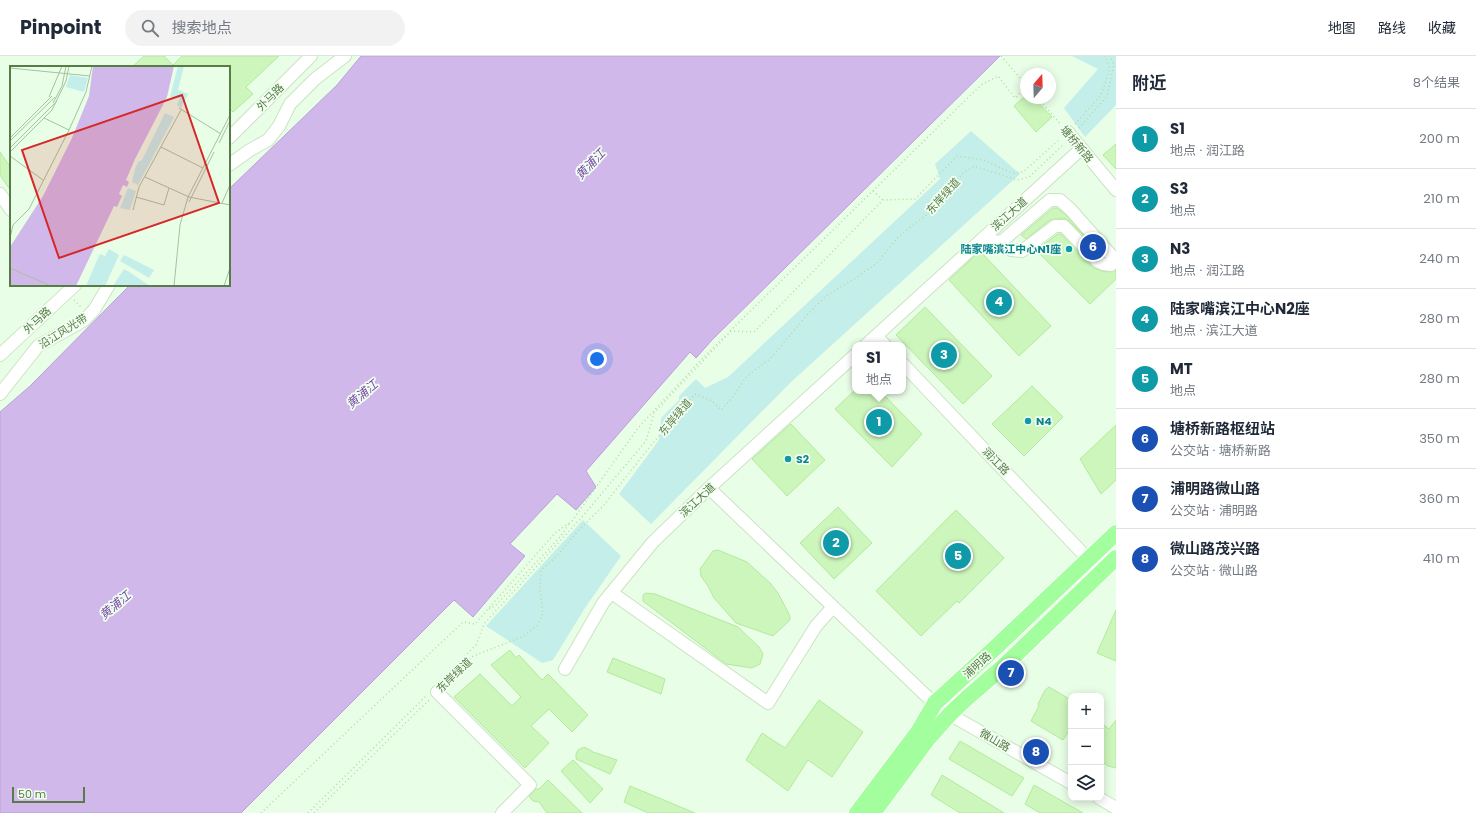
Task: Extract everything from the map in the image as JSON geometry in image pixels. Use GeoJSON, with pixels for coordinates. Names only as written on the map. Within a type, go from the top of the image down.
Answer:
{"type":"FeatureCollection","features":[{"type":"Feature","properties":{"kind":"main road","name":"浦明路"},"geometry":{"type":"LineString","coordinates":[[857,813],[918,732],[942,709],[995,648],[1116,533]]}},
{"type":"Feature","properties":{"kind":"main road","name":"浦明路"},"geometry":{"type":"LineString","coordinates":[[873,813],[927,740],[942,709],[967,698],[1004,666],[1116,558]]}},
{"type":"Feature","properties":{"kind":"street","name":"外马路"},"geometry":{"type":"LineString","coordinates":[[230,137],[311,56]]}},
{"type":"Feature","properties":{"kind":"street"},"geometry":{"type":"LineString","coordinates":[[230,164],[250,150],[268,140],[279,126],[290,104],[315,79],[346,56]]}},
{"type":"Feature","properties":{"kind":"street","name":"塘桥新路"},"geometry":{"type":"LineString","coordinates":[[1070,135],[1116,190]]}},
{"type":"Feature","properties":{"kind":"street","name":"滨江大道"},"geometry":{"type":"LineString","coordinates":[[869,342],[990,238],[1081,149]]}},
{"type":"Feature","properties":{"kind":"street"},"geometry":{"type":"LineString","coordinates":[[0,194],[10,209]]}},
{"type":"Feature","properties":{"kind":"street"},"geometry":{"type":"LineString","coordinates":[[1050,200],[1060,200],[1071,210],[1110,254],[1116,258],[1111,265],[1103,264],[1097,261],[1064,226],[1055,226],[1022,251],[1011,250],[990,238],[1001,242],[1050,200]]}},
{"type":"Feature","properties":{"kind":"street","name":"沿江风光带"},"geometry":{"type":"LineString","coordinates":[[0,394],[38,346],[83,321],[94,310],[108,286]]}},
{"type":"Feature","properties":{"kind":"street","name":"外马路"},"geometry":{"type":"LineString","coordinates":[[0,355],[68,287]]}},
{"type":"Feature","properties":{"kind":"street"},"geometry":{"type":"LineString","coordinates":[[876,336],[882,342]]}},
{"type":"Feature","properties":{"kind":"street","name":"滨江大道"},"geometry":{"type":"LineString","coordinates":[[565,669],[603,603],[653,542],[709,488],[852,358]]}},
{"type":"Feature","properties":{"kind":"street","name":"润江路"},"geometry":{"type":"LineString","coordinates":[[906,367],[1088,559]]}},
{"type":"Feature","properties":{"kind":"street","name":"微山路"},"geometry":{"type":"LineString","coordinates":[[709,488],[942,709],[1068,781]]}},
{"type":"Feature","properties":{"kind":"street"},"geometry":{"type":"LineString","coordinates":[[612,593],[768,703],[816,626],[834,606]]}},
{"type":"Feature","properties":{"kind":"street"},"geometry":{"type":"LineString","coordinates":[[435,688],[530,785],[502,813]]}},
{"type":"Feature","properties":{"kind":"street"},"geometry":{"type":"LineString","coordinates":[[1104,801],[1116,808]]}},
{"type":"Feature","properties":{"kind":"path"},"geometry":{"type":"LineString","coordinates":[[1000,56],[1020,79]]}},
{"type":"Feature","properties":{"kind":"path"},"geometry":{"type":"LineString","coordinates":[[873,191],[884,200],[915,199],[957,156],[984,160],[1012,173],[1023,172],[1070,135],[1101,95],[1110,69],[1105,56]]}},
{"type":"Feature","properties":{"kind":"path","name":"东岸绿道"},"geometry":{"type":"LineString","coordinates":[[314,813],[435,688],[473,656],[522,637],[537,626],[543,613],[540,590],[541,570],[557,556],[576,533],[604,504],[652,444],[695,394],[712,401],[721,410],[732,398],[747,376],[771,358],[806,316],[826,296],[877,263],[899,236],[929,213],[963,174],[974,166],[1018,180],[1029,177],[1107,96],[1114,65],[1110,56]]}},
{"type":"Feature","properties":{"kind":"path"},"geometry":{"type":"LineString","coordinates":[[487,610],[496,606],[561,536],[638,428],[702,359],[981,85],[998,76],[1015,98],[1020,93]]}},
{"type":"Feature","properties":{"kind":"path","name":"塘桥新路"},"geometry":{"type":"LineString","coordinates":[[1043,104],[1070,135]]}},
{"type":"Feature","properties":{"kind":"path"},"geometry":{"type":"LineString","coordinates":[[308,813],[435,688],[476,645],[484,624],[582,517],[646,441],[654,412],[731,331],[754,332],[884,200]]}},
{"type":"Feature","properties":{"kind":"path"},"geometry":{"type":"LineString","coordinates":[[68,287],[88,316]]}},
{"type":"Feature","properties":{"kind":"path"},"geometry":{"type":"LineString","coordinates":[[262,813],[463,622],[475,624],[555,533],[572,521]]}},
{"type":"Feature","properties":{"kind":"shaded area"},"geometry":{"type":"Polygon","coordinates":[[[1072,56],[1116,56],[1116,105],[1085,137],[1064,108],[1098,69],[1072,56]]]}},
{"type":"Feature","properties":{"kind":"shaded area"},"geometry":{"type":"Polygon","coordinates":[[[971,131],[1020,174],[790,383],[651,524],[619,494],[659,440],[661,418],[679,400],[679,396],[696,379],[705,388],[728,377],[940,179],[935,164],[971,131]]]}},
{"type":"Feature","properties":{"kind":"shaded area"},"geometry":{"type":"Polygon","coordinates":[[[583,520],[621,556],[585,608],[553,660],[542,663],[486,626],[583,520]]]}},
{"type":"Feature","properties":{"kind":"water","name":"黄浦江"},"geometry":{"type":"Polygon","coordinates":[[[361,56],[1000,56],[712,340],[696,358],[690,352],[586,471],[596,487],[576,510],[557,494],[510,544],[525,556],[473,617],[454,600],[241,813],[0,813],[0,412],[30,386],[129,286],[230,286],[230,188],[337,85],[361,56]]]}},
{"type":"Feature","properties":{"kind":"building"},"geometry":{"type":"Polygon","coordinates":[[[144,56],[164,56],[173,65],[182,56],[279,56],[246,87],[253,94],[233,112],[230,109],[230,66],[133,66],[144,56]]]}},
{"type":"Feature","properties":{"kind":"building"},"geometry":{"type":"Polygon","coordinates":[[[1020,101],[1020,104],[1040,104],[1052,117],[1036,132],[1014,106],[1020,101]]]}},
{"type":"Feature","properties":{"kind":"building"},"geometry":{"type":"Polygon","coordinates":[[[1116,144],[1116,169],[1103,155],[1116,144]]]}},
{"type":"Feature","properties":{"kind":"building"},"geometry":{"type":"Polygon","coordinates":[[[0,152],[10,167],[10,190],[0,175],[0,152]]]}},
{"type":"Feature","properties":{"kind":"building"},"geometry":{"type":"Polygon","coordinates":[[[1053,208],[1057,208],[1066,215],[1089,241],[1064,218],[1050,220],[1026,239],[1021,235],[1053,208]]]}},
{"type":"Feature","properties":{"kind":"building"},"geometry":{"type":"Polygon","coordinates":[[[1058,234],[1061,234],[1093,268],[1110,272],[1116,270],[1116,279],[1090,304],[1036,250],[1058,234]]]}},
{"type":"Feature","properties":{"kind":"building"},"geometry":{"type":"Polygon","coordinates":[[[980,251],[1051,326],[1019,356],[949,280],[980,251]]]}},
{"type":"Feature","properties":{"kind":"building"},"geometry":{"type":"Polygon","coordinates":[[[925,307],[992,376],[963,404],[906,345],[906,342],[903,342],[896,335],[925,307]]]}},
{"type":"Feature","properties":{"kind":"building","name":"N4"},"geometry":{"type":"Polygon","coordinates":[[[1032,386],[1063,417],[1024,456],[992,424],[1032,386]]]}},
{"type":"Feature","properties":{"kind":"building"},"geometry":{"type":"Polygon","coordinates":[[[852,393],[883,394],[922,434],[892,467],[835,409],[852,393]]]}},
{"type":"Feature","properties":{"kind":"building","name":"S2"},"geometry":{"type":"Polygon","coordinates":[[[791,424],[825,460],[787,496],[752,459],[791,424]]]}},
{"type":"Feature","properties":{"kind":"building"},"geometry":{"type":"Polygon","coordinates":[[[1116,425],[1116,480],[1101,494],[1080,459],[1116,425]]]}},
{"type":"Feature","properties":{"kind":"building"},"geometry":{"type":"Polygon","coordinates":[[[838,507],[872,543],[834,579],[800,543],[838,507]]]}},
{"type":"Feature","properties":{"kind":"building"},"geometry":{"type":"Polygon","coordinates":[[[956,510],[1004,558],[959,603],[957,601],[921,636],[876,591],[956,510]]]}},
{"type":"Feature","properties":{"kind":"building"},"geometry":{"type":"Polygon","coordinates":[[[718,550],[747,562],[770,583],[778,593],[790,616],[790,620],[773,636],[736,623],[714,598],[701,576],[700,569],[713,551],[718,550]]]}},
{"type":"Feature","properties":{"kind":"building"},"geometry":{"type":"Polygon","coordinates":[[[646,593],[655,594],[738,627],[759,647],[763,654],[760,664],[752,668],[726,664],[643,601],[643,595],[646,593]]]}},
{"type":"Feature","properties":{"kind":"building"},"geometry":{"type":"Polygon","coordinates":[[[1116,610],[1116,661],[1097,653],[1116,610]]]}},
{"type":"Feature","properties":{"kind":"building"},"geometry":{"type":"Polygon","coordinates":[[[510,650],[516,658],[519,655],[542,680],[548,674],[588,715],[572,732],[549,709],[531,726],[549,743],[525,768],[454,697],[480,674],[512,706],[521,697],[491,665],[510,650]]]}},
{"type":"Feature","properties":{"kind":"building"},"geometry":{"type":"Polygon","coordinates":[[[613,658],[665,679],[661,694],[607,672],[613,658]]]}},
{"type":"Feature","properties":{"kind":"building"},"geometry":{"type":"Polygon","coordinates":[[[1049,687],[1068,698],[1068,732],[1063,740],[1031,721],[1045,690],[1049,687]]]}},
{"type":"Feature","properties":{"kind":"building"},"geometry":{"type":"Polygon","coordinates":[[[819,700],[863,732],[832,777],[808,760],[788,791],[746,760],[762,733],[785,748],[819,700]]]}},
{"type":"Feature","properties":{"kind":"building"},"geometry":{"type":"Polygon","coordinates":[[[1116,720],[1116,768],[1108,766],[1104,763],[1104,725],[1109,729],[1116,720]]]}},
{"type":"Feature","properties":{"kind":"building"},"geometry":{"type":"Polygon","coordinates":[[[960,741],[1024,778],[1012,796],[949,759],[960,741]]]}},
{"type":"Feature","properties":{"kind":"building"},"geometry":{"type":"Polygon","coordinates":[[[584,747],[593,752],[617,760],[610,774],[576,759],[578,750],[584,747]]]}},
{"type":"Feature","properties":{"kind":"building"},"geometry":{"type":"Polygon","coordinates":[[[573,760],[603,789],[590,803],[561,771],[573,760]]]}},
{"type":"Feature","properties":{"kind":"building"},"geometry":{"type":"Polygon","coordinates":[[[942,775],[1004,813],[960,813],[931,795],[942,775]]]}},
{"type":"Feature","properties":{"kind":"building"},"geometry":{"type":"Polygon","coordinates":[[[548,780],[582,813],[547,813],[539,802],[533,801],[529,796],[548,780]]]}},
{"type":"Feature","properties":{"kind":"building"},"geometry":{"type":"Polygon","coordinates":[[[1034,785],[1083,813],[1040,813],[1025,804],[1034,785]]]}},
{"type":"Feature","properties":{"kind":"building"},"geometry":{"type":"Polygon","coordinates":[[[630,786],[695,813],[648,813],[624,802],[630,786]]]}},
{"type":"Feature","properties":{"kind":"place","name":"塘桥新路枢纽站"},"geometry":{"type":"Point","coordinates":[1093,247]}},
{"type":"Feature","properties":{"kind":"place","name":"陆家嘴滨江中心N1座"},"geometry":{"type":"Point","coordinates":[1069,249]}},
{"type":"Feature","properties":{"kind":"place","name":"陆家嘴滨江中心N2座"},"geometry":{"type":"Point","coordinates":[999,302]}},
{"type":"Feature","properties":{"kind":"place","name":"N3"},"geometry":{"type":"Point","coordinates":[944,355]}},
{"type":"Feature","properties":{"kind":"place","name":"N4"},"geometry":{"type":"Point","coordinates":[1028,421]}},
{"type":"Feature","properties":{"kind":"place","name":"S1"},"geometry":{"type":"Point","coordinates":[879,422]}},
{"type":"Feature","properties":{"kind":"place","name":"S2"},"geometry":{"type":"Point","coordinates":[788,459]}},
{"type":"Feature","properties":{"kind":"place","name":"S3"},"geometry":{"type":"Point","coordinates":[836,543]}},
{"type":"Feature","properties":{"kind":"place","name":"MT"},"geometry":{"type":"Point","coordinates":[958,556]}},
{"type":"Feature","properties":{"kind":"place","name":"浦明路微山路"},"geometry":{"type":"Point","coordinates":[1011,673]}},
{"type":"Feature","properties":{"kind":"place","name":"微山路茂兴路"},"geometry":{"type":"Point","coordinates":[1036,752]}}]}
